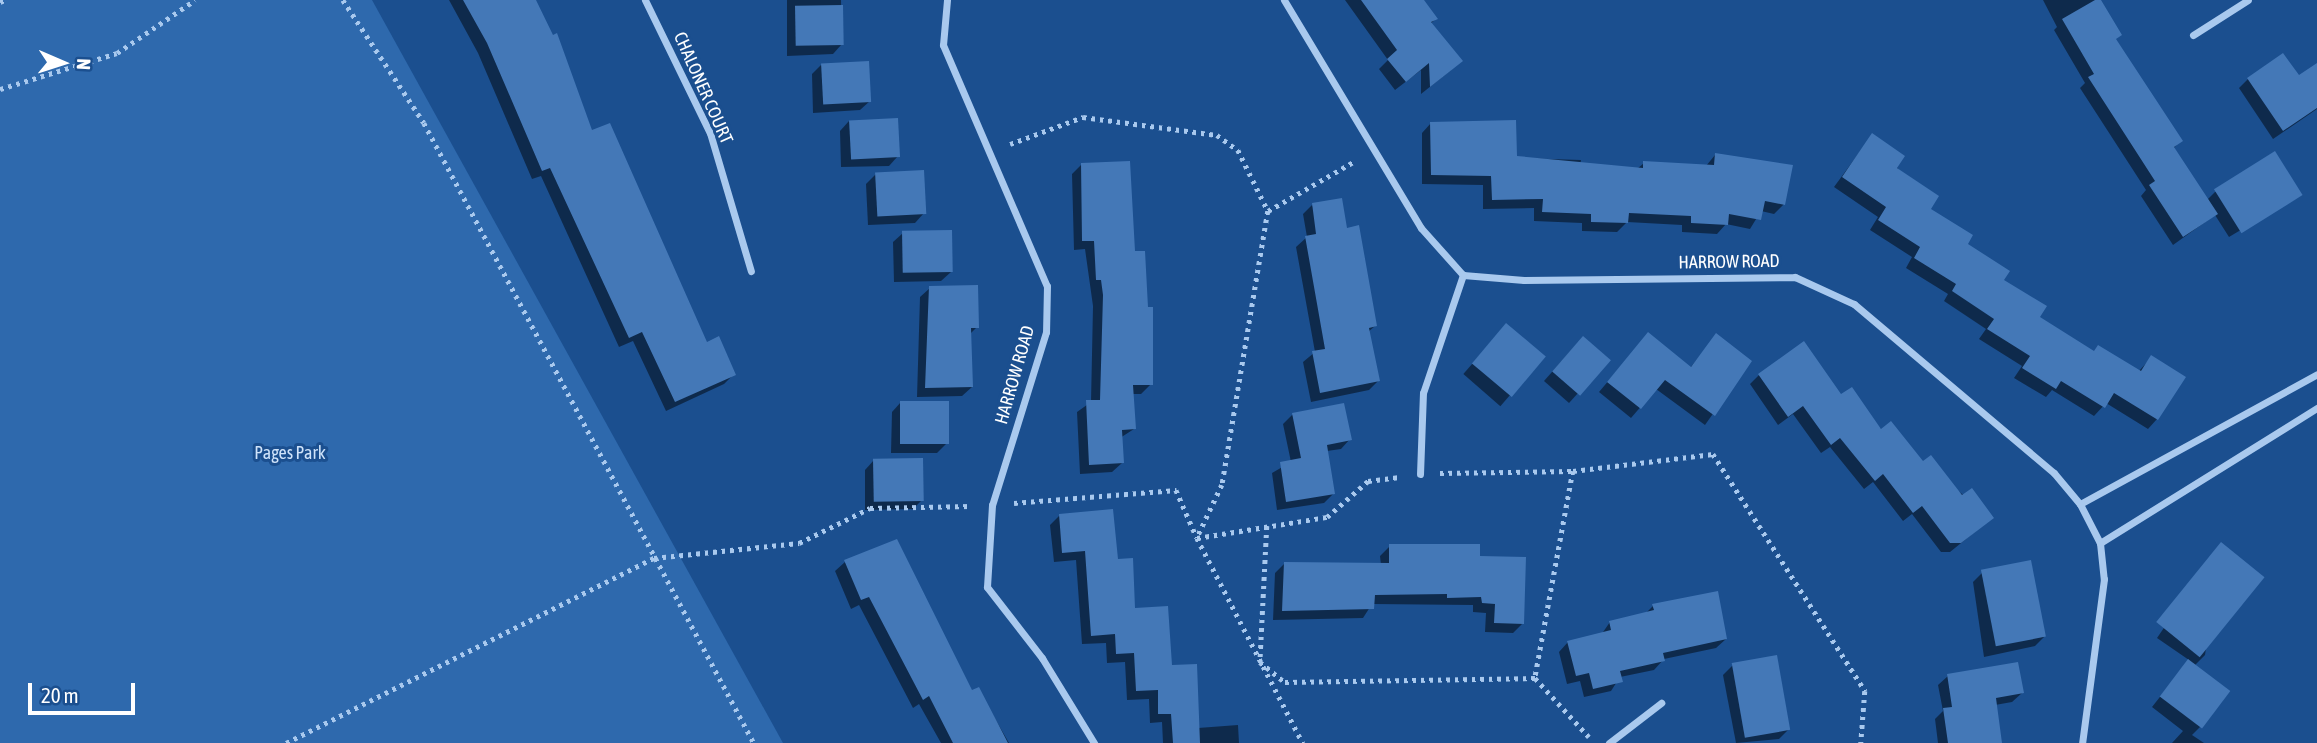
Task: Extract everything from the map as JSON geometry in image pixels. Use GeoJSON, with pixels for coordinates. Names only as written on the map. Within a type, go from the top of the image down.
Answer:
{"type":"FeatureCollection","features":[{"type":"Feature","properties":{"kind":"street","name":"CHALONER COURT"},"geometry":{"type":"LineString","coordinates":[[645,0],[710,133],[751,271]]}},
{"type":"Feature","properties":{"kind":"street","name":"HARROW ROAD"},"geometry":{"type":"LineString","coordinates":[[947,0],[943,45],[1047,286],[1046,332],[992,505],[987,587],[1042,658],[1094,743]]}},
{"type":"Feature","properties":{"kind":"street"},"geometry":{"type":"LineString","coordinates":[[1284,0],[1421,228],[1463,275],[1423,393],[1420,474]]}},
{"type":"Feature","properties":{"kind":"street"},"geometry":{"type":"LineString","coordinates":[[2193,35],[2248,0]]}},
{"type":"Feature","properties":{"kind":"street","name":"HARROW ROAD"},"geometry":{"type":"LineString","coordinates":[[1463,275],[1524,280],[1795,277],[1854,303],[2054,473],[2080,504],[2100,543],[2104,579],[2082,743]]}},
{"type":"Feature","properties":{"kind":"street"},"geometry":{"type":"LineString","coordinates":[[2080,504],[2317,374]]}},
{"type":"Feature","properties":{"kind":"street"},"geometry":{"type":"LineString","coordinates":[[2100,543],[2317,408]]}},
{"type":"Feature","properties":{"kind":"street"},"geometry":{"type":"LineString","coordinates":[[1609,743],[1661,703]]}},
{"type":"Feature","properties":{"kind":"path"},"geometry":{"type":"LineString","coordinates":[[0,89],[117,53],[195,0]]}},
{"type":"Feature","properties":{"kind":"path"},"geometry":{"type":"LineString","coordinates":[[343,0],[424,122],[754,743]]}},
{"type":"Feature","properties":{"kind":"path"},"geometry":{"type":"LineString","coordinates":[[349,0],[355,16]]}},
{"type":"Feature","properties":{"kind":"path"},"geometry":{"type":"LineString","coordinates":[[989,152],[1083,117],[1217,135],[1238,150],[1268,211],[1222,485],[1197,538]]}},
{"type":"Feature","properties":{"kind":"path"},"geometry":{"type":"LineString","coordinates":[[1268,211],[1374,150]]}},
{"type":"Feature","properties":{"kind":"path"},"geometry":{"type":"LineString","coordinates":[[1197,538],[1327,517],[1368,481],[1420,474],[1573,471],[1713,454],[1865,691],[1861,743]]}},
{"type":"Feature","properties":{"kind":"path"},"geometry":{"type":"LineString","coordinates":[[1535,678],[1573,471]]}},
{"type":"Feature","properties":{"kind":"path"},"geometry":{"type":"LineString","coordinates":[[286,743],[654,558],[799,543],[870,508],[992,505],[1175,489],[1197,538],[1303,743]]}},
{"type":"Feature","properties":{"kind":"path"},"geometry":{"type":"LineString","coordinates":[[1260,662],[1267,526]]}},
{"type":"Feature","properties":{"kind":"path"},"geometry":{"type":"LineString","coordinates":[[1260,662],[1285,682],[1535,678],[1594,743]]}},
{"type":"Feature","properties":{"kind":"green space","name":"Pages Park"},"geometry":{"type":"Polygon","coordinates":[[[0,0],[372,0],[783,743],[0,743],[0,0]]]}},
{"type":"Feature","properties":{"kind":"building"},"geometry":{"type":"Polygon","coordinates":[[[463,0],[536,0],[553,35],[557,33],[592,130],[610,123],[707,342],[719,336],[736,375],[675,402],[642,332],[629,338],[550,168],[542,171],[487,43],[463,0]]]}},
{"type":"Feature","properties":{"kind":"building"},"geometry":{"type":"Polygon","coordinates":[[[1361,0],[1424,0],[1438,19],[1431,22],[1463,61],[1430,87],[1429,63],[1406,82],[1387,59],[1397,50],[1361,0]]]}},
{"type":"Feature","properties":{"kind":"building"},"geometry":{"type":"Polygon","coordinates":[[[2095,0],[2101,0],[2122,35],[2116,39],[2183,141],[2174,147],[2218,214],[2183,237],[2149,185],[2155,181],[2088,77],[2094,74],[2062,19],[2095,0]]]}},
{"type":"Feature","properties":{"kind":"building"},"geometry":{"type":"Polygon","coordinates":[[[843,5],[844,45],[796,46],[795,6],[843,5]]]}},
{"type":"Feature","properties":{"kind":"building"},"geometry":{"type":"Polygon","coordinates":[[[2283,53],[2299,75],[2317,63],[2317,108],[2283,131],[2247,78],[2283,53]]]}},
{"type":"Feature","properties":{"kind":"building"},"geometry":{"type":"Polygon","coordinates":[[[869,61],[871,102],[823,104],[821,64],[869,61]]]}},
{"type":"Feature","properties":{"kind":"building"},"geometry":{"type":"Polygon","coordinates":[[[898,118],[900,157],[851,160],[849,121],[898,118]]]}},
{"type":"Feature","properties":{"kind":"building"},"geometry":{"type":"Polygon","coordinates":[[[1516,120],[1517,156],[1643,168],[1643,161],[1714,165],[1715,153],[1793,165],[1785,205],[1765,201],[1761,220],[1729,214],[1728,225],[1691,223],[1691,216],[1629,213],[1628,223],[1591,222],[1591,214],[1542,212],[1543,199],[1492,200],[1491,176],[1431,175],[1430,122],[1516,120]]]}},
{"type":"Feature","properties":{"kind":"building"},"geometry":{"type":"Polygon","coordinates":[[[1872,133],[1905,156],[1897,168],[1939,196],[1931,209],[1973,235],[1968,244],[2010,271],[2004,280],[2047,306],[2040,317],[2094,351],[2098,345],[2141,371],[2151,355],[2186,377],[2158,420],[2114,393],[2105,408],[2061,381],[2056,389],[2022,368],[2030,356],[1987,329],[1994,319],[1952,291],[1956,284],[1914,258],[1920,247],[1878,220],[1886,207],[1842,177],[1872,133]]]}},
{"type":"Feature","properties":{"kind":"building"},"geometry":{"type":"Polygon","coordinates":[[[2275,151],[2303,195],[2241,233],[2214,189],[2275,151]]]}},
{"type":"Feature","properties":{"kind":"building"},"geometry":{"type":"Polygon","coordinates":[[[1130,161],[1135,251],[1145,251],[1148,307],[1153,307],[1153,385],[1133,385],[1136,429],[1122,430],[1124,463],[1089,465],[1086,400],[1100,400],[1103,295],[1101,280],[1096,280],[1094,241],[1082,241],[1081,163],[1130,161]]]}},
{"type":"Feature","properties":{"kind":"building"},"geometry":{"type":"Polygon","coordinates":[[[924,170],[926,214],[877,217],[875,173],[924,170]]]}},
{"type":"Feature","properties":{"kind":"building"},"geometry":{"type":"Polygon","coordinates":[[[1342,198],[1347,228],[1359,225],[1377,326],[1369,328],[1380,381],[1320,393],[1312,351],[1325,349],[1305,236],[1316,234],[1312,203],[1342,198]]]}},
{"type":"Feature","properties":{"kind":"building"},"geometry":{"type":"Polygon","coordinates":[[[952,230],[953,272],[903,273],[902,231],[952,230]]]}},
{"type":"Feature","properties":{"kind":"building"},"geometry":{"type":"Polygon","coordinates":[[[978,285],[979,328],[971,328],[973,387],[925,388],[929,286],[978,285]]]}},
{"type":"Feature","properties":{"kind":"building"},"geometry":{"type":"Polygon","coordinates":[[[1506,323],[1546,356],[1512,397],[1472,364],[1506,323]]]}},
{"type":"Feature","properties":{"kind":"building"},"geometry":{"type":"Polygon","coordinates":[[[1648,332],[1691,367],[1716,333],[1752,361],[1715,416],[1665,380],[1641,409],[1607,382],[1648,332]]]}},
{"type":"Feature","properties":{"kind":"building"},"geometry":{"type":"Polygon","coordinates":[[[1583,336],[1611,360],[1580,396],[1552,371],[1583,336]]]}},
{"type":"Feature","properties":{"kind":"building"},"geometry":{"type":"Polygon","coordinates":[[[1804,341],[1841,394],[1852,387],[1881,429],[1891,421],[1923,461],[1931,455],[1962,495],[1972,488],[1994,518],[1961,543],[1950,543],[1922,506],[1913,513],[1883,474],[1875,481],[1840,438],[1831,445],[1803,406],[1788,417],[1758,374],[1804,341]]]}},
{"type":"Feature","properties":{"kind":"building"},"geometry":{"type":"Polygon","coordinates":[[[900,401],[949,401],[949,444],[900,444],[900,401]]]}},
{"type":"Feature","properties":{"kind":"building"},"geometry":{"type":"Polygon","coordinates":[[[1344,403],[1352,440],[1327,445],[1335,494],[1286,502],[1280,462],[1301,458],[1292,413],[1344,403]]]}},
{"type":"Feature","properties":{"kind":"building"},"geometry":{"type":"Polygon","coordinates":[[[923,458],[924,501],[874,502],[873,459],[923,458]]]}},
{"type":"Feature","properties":{"kind":"building"},"geometry":{"type":"Polygon","coordinates":[[[1113,509],[1118,559],[1133,558],[1135,608],[1168,606],[1172,665],[1197,664],[1200,743],[1173,743],[1171,714],[1158,714],[1158,690],[1136,691],[1134,653],[1116,654],[1115,634],[1091,636],[1085,551],[1062,553],[1059,514],[1113,509]]]}},
{"type":"Feature","properties":{"kind":"building"},"geometry":{"type":"Polygon","coordinates":[[[897,539],[972,690],[979,687],[1008,743],[953,743],[929,696],[923,700],[869,597],[861,600],[844,560],[897,539]]]}},
{"type":"Feature","properties":{"kind":"building"},"geometry":{"type":"Polygon","coordinates":[[[2221,542],[2265,577],[2200,657],[2156,622],[2221,542]]]}},
{"type":"Feature","properties":{"kind":"building"},"geometry":{"type":"Polygon","coordinates":[[[1389,544],[1480,544],[1480,556],[1526,557],[1524,624],[1494,623],[1495,604],[1482,603],[1481,597],[1447,598],[1447,594],[1375,595],[1374,609],[1282,611],[1284,562],[1389,563],[1389,544]]]}},
{"type":"Feature","properties":{"kind":"building"},"geometry":{"type":"Polygon","coordinates":[[[2031,560],[2046,637],[1996,646],[1981,570],[2031,560]]]}},
{"type":"Feature","properties":{"kind":"building"},"geometry":{"type":"Polygon","coordinates":[[[1718,591],[1727,639],[1663,653],[1665,661],[1620,671],[1623,682],[1593,689],[1589,673],[1576,676],[1567,641],[1611,630],[1609,621],[1654,610],[1652,604],[1718,591]]]}},
{"type":"Feature","properties":{"kind":"building"},"geometry":{"type":"Polygon","coordinates":[[[1777,655],[1790,730],[1745,738],[1732,663],[1777,655]]]}},
{"type":"Feature","properties":{"kind":"building"},"geometry":{"type":"Polygon","coordinates":[[[2188,659],[2230,691],[2202,728],[2160,697],[2188,659]]]}},
{"type":"Feature","properties":{"kind":"building"},"geometry":{"type":"Polygon","coordinates":[[[2018,662],[2024,693],[1996,698],[2002,743],[1948,743],[1943,708],[1952,707],[1947,674],[2018,662]]]}}]}
